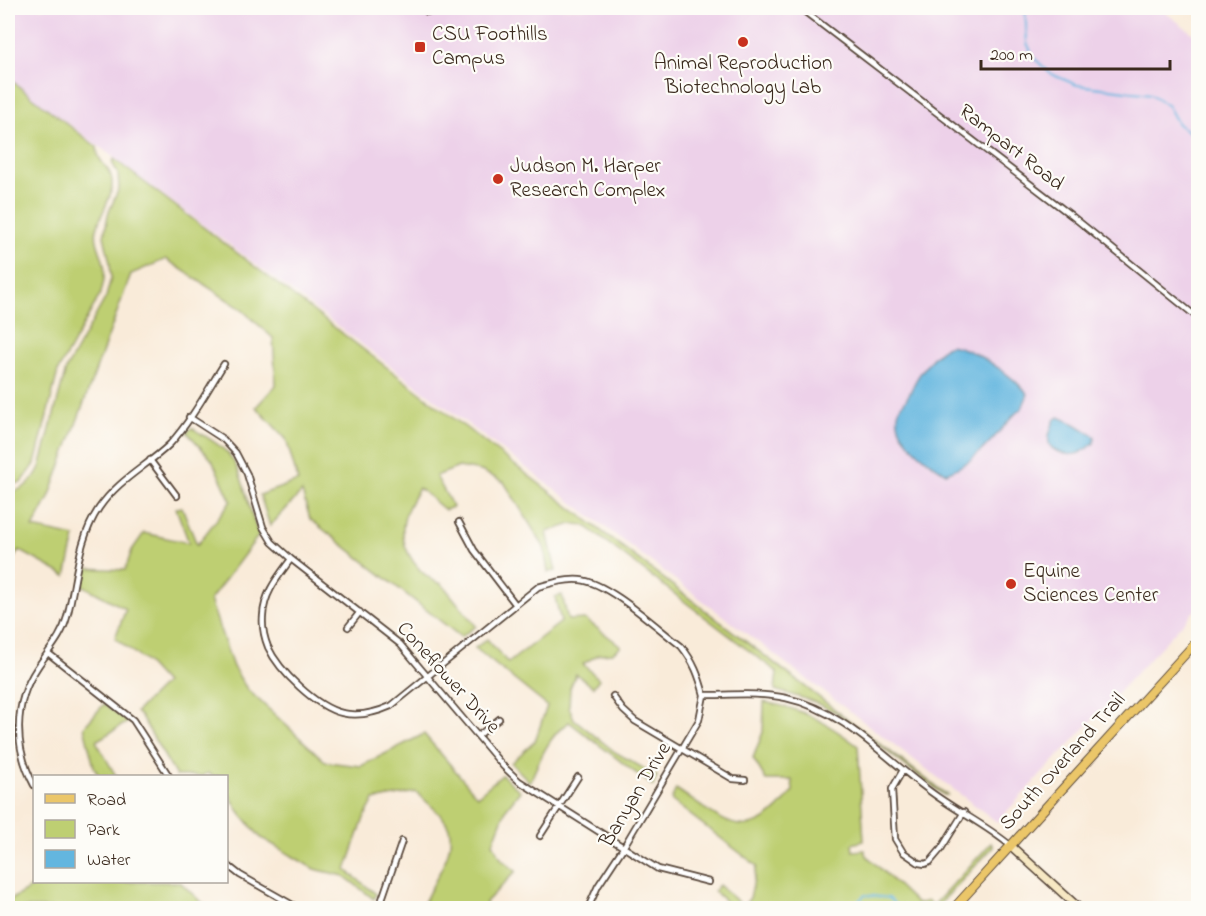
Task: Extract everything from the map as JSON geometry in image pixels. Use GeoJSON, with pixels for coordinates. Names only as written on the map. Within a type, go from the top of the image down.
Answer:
{"type":"FeatureCollection","features":[{"type":"Feature","properties":{"kind":"main road","name":"South Overland Trail"},"geometry":{"type":"LineString","coordinates":[[954,909],[1198,640]]}},
{"type":"Feature","properties":{"kind":"main road"},"geometry":{"type":"LineString","coordinates":[[1011,846],[1079,909]]}},
{"type":"Feature","properties":{"kind":"street"},"geometry":{"type":"LineString","coordinates":[[427,12],[438,8]]}},
{"type":"Feature","properties":{"kind":"street","name":"Rampart Road"},"geometry":{"type":"LineString","coordinates":[[800,8],[1082,224],[1198,318]]}},
{"type":"Feature","properties":{"kind":"street"},"geometry":{"type":"LineString","coordinates":[[33,783],[21,750],[19,722],[21,705],[29,681],[59,637],[67,618],[82,545],[94,517],[118,485],[170,443],[224,364]]}},
{"type":"Feature","properties":{"kind":"street","name":"Coneflower Drive"},"geometry":{"type":"LineString","coordinates":[[189,417],[223,439],[236,453],[247,474],[263,527],[272,542],[391,636],[515,777],[658,869],[709,882]]}},
{"type":"Feature","properties":{"kind":"street"},"geometry":{"type":"LineString","coordinates":[[150,460],[177,496]]}},
{"type":"Feature","properties":{"kind":"street"},"geometry":{"type":"LineString","coordinates":[[459,522],[474,550],[516,605]]}},
{"type":"Feature","properties":{"kind":"street"},"geometry":{"type":"LineString","coordinates":[[291,559],[277,578],[264,606],[263,627],[268,647],[273,656],[316,701],[342,713],[372,713],[382,710],[399,700],[538,587],[558,581],[582,580],[606,589],[681,646],[699,672],[704,695],[762,695],[784,697],[802,702],[840,721],[935,795],[964,812],[1011,846]]}},
{"type":"Feature","properties":{"kind":"street"},"geometry":{"type":"LineString","coordinates":[[348,627],[360,612]]}},
{"type":"Feature","properties":{"kind":"street"},"geometry":{"type":"LineString","coordinates":[[48,653],[133,720],[167,775]]}},
{"type":"Feature","properties":{"kind":"street","name":"Banyan Drive"},"geometry":{"type":"LineString","coordinates":[[588,909],[598,886],[699,720],[704,695]]}},
{"type":"Feature","properties":{"kind":"street"},"geometry":{"type":"LineString","coordinates":[[613,696],[635,721],[734,779],[745,780]]}},
{"type":"Feature","properties":{"kind":"street"},"geometry":{"type":"LineString","coordinates":[[478,736],[499,719]]}},
{"type":"Feature","properties":{"kind":"street"},"geometry":{"type":"LineString","coordinates":[[903,770],[892,789],[895,839],[903,852],[918,863],[930,862],[937,855],[964,812]]}},
{"type":"Feature","properties":{"kind":"street"},"geometry":{"type":"LineString","coordinates":[[540,836],[579,777]]}},
{"type":"Feature","properties":{"kind":"street"},"geometry":{"type":"LineString","coordinates":[[379,909],[402,841]]}},
{"type":"Feature","properties":{"kind":"street"},"geometry":{"type":"LineString","coordinates":[[228,866],[286,905],[298,909]]}},
{"type":"Feature","properties":{"kind":"shaded area"},"geometry":{"type":"Polygon","coordinates":[[[8,8],[1159,8],[1198,37],[1198,607],[997,822],[8,78],[8,8]]]}},
{"type":"Feature","properties":{"kind":"green space"},"geometry":{"type":"Polygon","coordinates":[[[8,78],[97,147],[99,157],[111,175],[112,186],[96,234],[105,269],[101,293],[58,371],[35,464],[22,482],[8,485],[8,78]]]}},
{"type":"Feature","properties":{"kind":"green space"},"geometry":{"type":"Polygon","coordinates":[[[114,159],[947,795],[835,712],[812,701],[775,690],[777,672],[584,525],[572,524],[547,532],[556,571],[548,572],[544,547],[504,482],[481,471],[459,467],[436,476],[453,507],[445,510],[419,488],[408,507],[403,528],[405,546],[414,562],[427,576],[442,584],[476,626],[461,637],[310,519],[302,492],[270,526],[260,495],[298,481],[286,439],[256,407],[276,385],[273,338],[240,308],[166,259],[131,274],[49,498],[33,528],[75,537],[66,576],[19,550],[8,568],[8,493],[27,485],[40,467],[66,369],[106,297],[111,278],[104,236],[108,214],[119,188],[118,174],[112,162],[114,159]]]}},
{"type":"Feature","properties":{"kind":"green space"},"geometry":{"type":"Polygon","coordinates":[[[192,428],[217,444],[230,456],[243,483],[259,535],[210,600],[233,667],[247,689],[326,762],[361,766],[424,734],[477,796],[502,775],[520,791],[506,809],[493,843],[502,860],[516,871],[486,902],[487,908],[422,908],[448,854],[450,832],[443,818],[416,792],[374,800],[364,818],[346,870],[376,894],[374,899],[344,876],[314,869],[260,837],[238,810],[228,793],[228,775],[208,773],[175,775],[142,718],[136,712],[165,683],[146,662],[115,638],[126,609],[80,584],[84,568],[125,570],[132,550],[144,533],[189,543],[176,508],[182,507],[197,545],[231,501],[212,460],[187,432],[192,428]]]}},
{"type":"Feature","properties":{"kind":"green space"},"geometry":{"type":"Polygon","coordinates":[[[562,595],[568,620],[585,619],[621,646],[612,653],[599,654],[583,664],[599,679],[593,687],[576,674],[570,688],[569,707],[574,719],[615,752],[657,776],[653,786],[569,722],[550,741],[530,782],[511,763],[535,741],[547,706],[475,648],[487,639],[508,663],[561,622],[555,597],[562,595]]]}},
{"type":"Feature","properties":{"kind":"green space"},"geometry":{"type":"Polygon","coordinates":[[[764,702],[791,708],[814,718],[858,746],[864,841],[852,844],[853,851],[865,850],[865,854],[917,904],[928,901],[933,906],[991,843],[993,847],[936,908],[882,908],[879,905],[863,908],[733,908],[714,891],[719,885],[743,906],[750,898],[757,866],[671,800],[676,789],[709,812],[736,824],[749,825],[763,820],[777,809],[793,791],[792,780],[766,780],[753,758],[763,732],[764,702]]]}},
{"type":"Feature","properties":{"kind":"green space"},"geometry":{"type":"Polygon","coordinates":[[[104,704],[128,722],[96,741],[115,775],[98,775],[94,767],[84,727],[104,704]]]}},
{"type":"Feature","properties":{"kind":"green space"},"geometry":{"type":"Polygon","coordinates":[[[39,883],[181,883],[201,902],[212,908],[8,908],[8,901],[39,883]]]}},
{"type":"Feature","properties":{"kind":"water"},"geometry":{"type":"Polygon","coordinates":[[[950,345],[981,357],[1013,379],[1028,394],[1022,408],[976,456],[946,473],[912,447],[900,429],[898,419],[899,410],[920,374],[937,354],[950,345]]]}},
{"type":"Feature","properties":{"kind":"water"},"geometry":{"type":"Polygon","coordinates":[[[1059,417],[1093,435],[1094,443],[1082,452],[1073,454],[1064,454],[1052,449],[1049,434],[1055,419],[1059,417]]]}},
{"type":"Feature","properties":{"kind":"waterway"},"geometry":{"type":"LineString","coordinates":[[1025,8],[1027,43],[1034,58],[1051,74],[1077,85],[1151,94],[1168,106],[1178,124],[1192,134],[1198,133]]}},
{"type":"Feature","properties":{"kind":"waterway"},"geometry":{"type":"LineString","coordinates":[[851,908],[865,895],[889,898],[898,908]]}},
{"type":"Feature","properties":{"kind":"place","name":"Animal Reproduction Biotechnology Lab"},"geometry":{"type":"Point","coordinates":[743,42]}},
{"type":"Feature","properties":{"kind":"place","name":"CSU Foothills Campus"},"geometry":{"type":"Point","coordinates":[420,47]}},
{"type":"Feature","properties":{"kind":"place","name":"Judson M. Harper Research Complex"},"geometry":{"type":"Point","coordinates":[498,179]}},
{"type":"Feature","properties":{"kind":"place","name":"Equine Sciences Center"},"geometry":{"type":"Point","coordinates":[1011,584]}}]}
